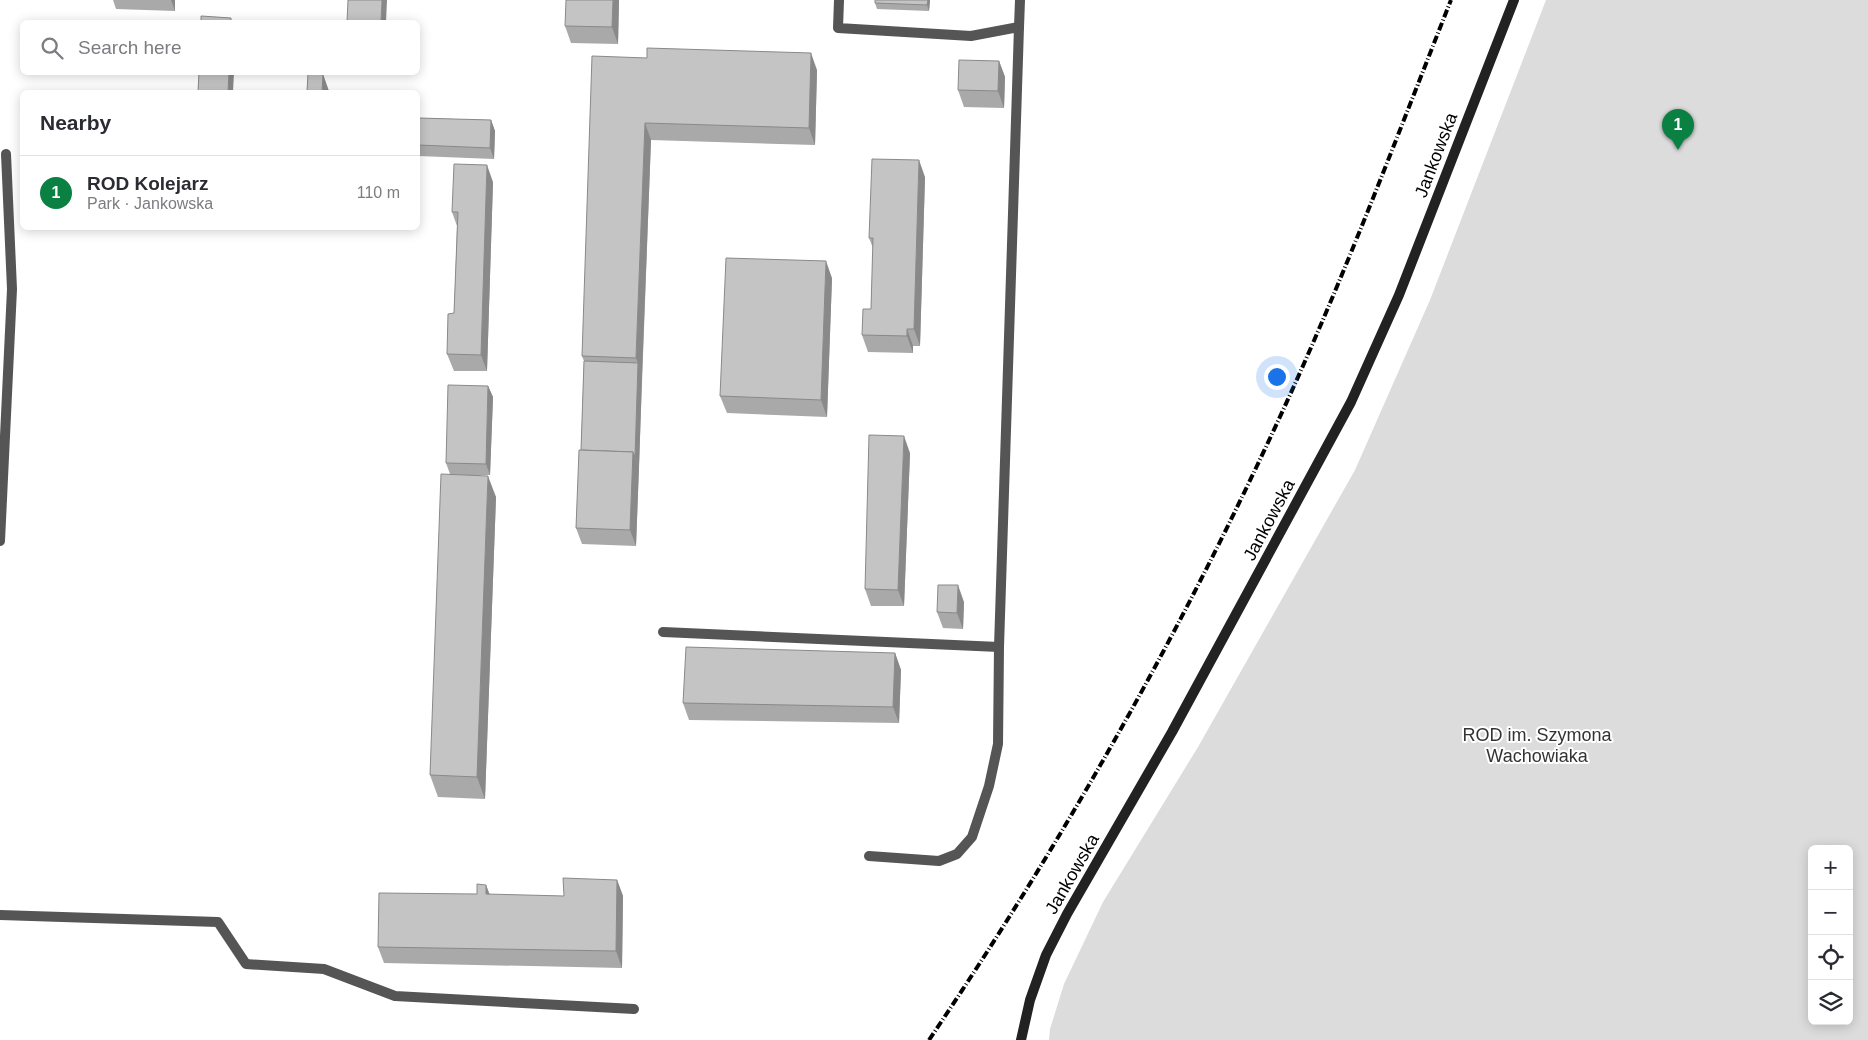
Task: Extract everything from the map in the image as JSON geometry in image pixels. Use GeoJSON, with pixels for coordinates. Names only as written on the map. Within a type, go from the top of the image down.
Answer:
{"type":"FeatureCollection","features":[{"type":"Feature","properties":{"kind":"street"},"geometry":{"type":"LineString","coordinates":[[839,0],[838,28],[971,36],[1019,27]]}},
{"type":"Feature","properties":{"kind":"street"},"geometry":{"type":"LineString","coordinates":[[869,856],[939,861],[957,854],[972,837],[989,786],[998,744],[999,647],[1020,0]]}},
{"type":"Feature","properties":{"kind":"street","name":"Jankowska"},"geometry":{"type":"LineString","coordinates":[[1021,1040],[1030,1000],[1046,955],[1066,914],[1172,732],[1351,402],[1399,295],[1514,0]]}},
{"type":"Feature","properties":{"kind":"street"},"geometry":{"type":"LineString","coordinates":[[0,541],[12,290],[6,154]]}},
{"type":"Feature","properties":{"kind":"street"},"geometry":{"type":"LineString","coordinates":[[663,632],[999,647]]}},
{"type":"Feature","properties":{"kind":"street"},"geometry":{"type":"LineString","coordinates":[[0,915],[218,922],[246,964],[324,969],[395,996],[634,1009]]}},
{"type":"Feature","properties":{"kind":"green space","name":"ROD im. Szymona Wachowiaka"},"geometry":{"type":"Polygon","coordinates":[[[1546,0],[1868,0],[1868,1040],[1049,1040],[1050,1029],[1064,984],[1103,902],[1198,747],[1355,470],[1430,300],[1546,0]]]}},
{"type":"Feature","properties":{"kind":"building"},"geometry":{"type":"Polygon","coordinates":[[[348,0],[382,0],[381,20],[347,20],[348,0]]]}},
{"type":"Feature","properties":{"kind":"building"},"geometry":{"type":"Polygon","coordinates":[[[566,0],[613,0],[612,27],[565,26],[566,0]]]}},
{"type":"Feature","properties":{"kind":"building"},"geometry":{"type":"Polygon","coordinates":[[[875,0],[928,0],[927,5],[875,3],[875,0]]]}},
{"type":"Feature","properties":{"kind":"building"},"geometry":{"type":"Polygon","coordinates":[[[201,16],[231,18],[231,20],[201,20],[201,16]]]}},
{"type":"Feature","properties":{"kind":"building"},"geometry":{"type":"Polygon","coordinates":[[[647,48],[811,53],[809,128],[645,123],[636,358],[582,356],[592,56],[647,58],[647,48]]]}},
{"type":"Feature","properties":{"kind":"building"},"geometry":{"type":"Polygon","coordinates":[[[959,60],[999,61],[998,91],[958,90],[959,60]]]}},
{"type":"Feature","properties":{"kind":"building"},"geometry":{"type":"Polygon","coordinates":[[[199,75],[229,75],[228,90],[198,90],[199,75]]]}},
{"type":"Feature","properties":{"kind":"building"},"geometry":{"type":"Polygon","coordinates":[[[308,75],[323,75],[322,90],[307,90],[308,75]]]}},
{"type":"Feature","properties":{"kind":"building"},"geometry":{"type":"Polygon","coordinates":[[[420,118],[491,120],[490,148],[420,145],[420,118]]]}},
{"type":"Feature","properties":{"kind":"building"},"geometry":{"type":"Polygon","coordinates":[[[872,159],[919,160],[914,329],[907,329],[907,336],[862,335],[863,309],[871,309],[873,238],[869,238],[872,159]]]}},
{"type":"Feature","properties":{"kind":"building"},"geometry":{"type":"Polygon","coordinates":[[[454,164],[487,165],[481,355],[447,354],[448,314],[454,313],[458,212],[452,212],[454,164]]]}},
{"type":"Feature","properties":{"kind":"building"},"geometry":{"type":"Polygon","coordinates":[[[726,258],[826,261],[821,400],[720,396],[726,258]]]}},
{"type":"Feature","properties":{"kind":"building"},"geometry":{"type":"Polygon","coordinates":[[[584,361],[638,363],[635,457],[633,452],[581,450],[584,361]]]}},
{"type":"Feature","properties":{"kind":"building"},"geometry":{"type":"Polygon","coordinates":[[[448,385],[488,386],[486,464],[446,463],[448,385]]]}},
{"type":"Feature","properties":{"kind":"building"},"geometry":{"type":"Polygon","coordinates":[[[869,435],[904,436],[898,590],[865,589],[869,435]]]}},
{"type":"Feature","properties":{"kind":"building"},"geometry":{"type":"Polygon","coordinates":[[[579,450],[633,452],[630,530],[576,528],[579,450]]]}},
{"type":"Feature","properties":{"kind":"building"},"geometry":{"type":"Polygon","coordinates":[[[441,474],[488,476],[477,777],[430,775],[441,474]]]}},
{"type":"Feature","properties":{"kind":"building"},"geometry":{"type":"Polygon","coordinates":[[[938,585],[958,585],[957,613],[937,612],[938,585]]]}},
{"type":"Feature","properties":{"kind":"building"},"geometry":{"type":"Polygon","coordinates":[[[686,647],[895,653],[893,707],[683,703],[686,647]]]}},
{"type":"Feature","properties":{"kind":"building"},"geometry":{"type":"Polygon","coordinates":[[[563,878],[617,880],[616,951],[378,947],[379,893],[477,894],[477,884],[486,885],[486,894],[564,896],[563,878]]]}},
{"type":"Feature","properties":{"kind":"railway"},"geometry":{"type":"LineString","coordinates":[[929,1040],[1031,883],[1079,802],[1170,639],[1213,555],[1315,338],[1375,194],[1451,0]]}},
{"type":"Feature","properties":{"kind":"place","name":"ROD Kolejarz"},"geometry":{"type":"Point","coordinates":[1678,150]}}]}
